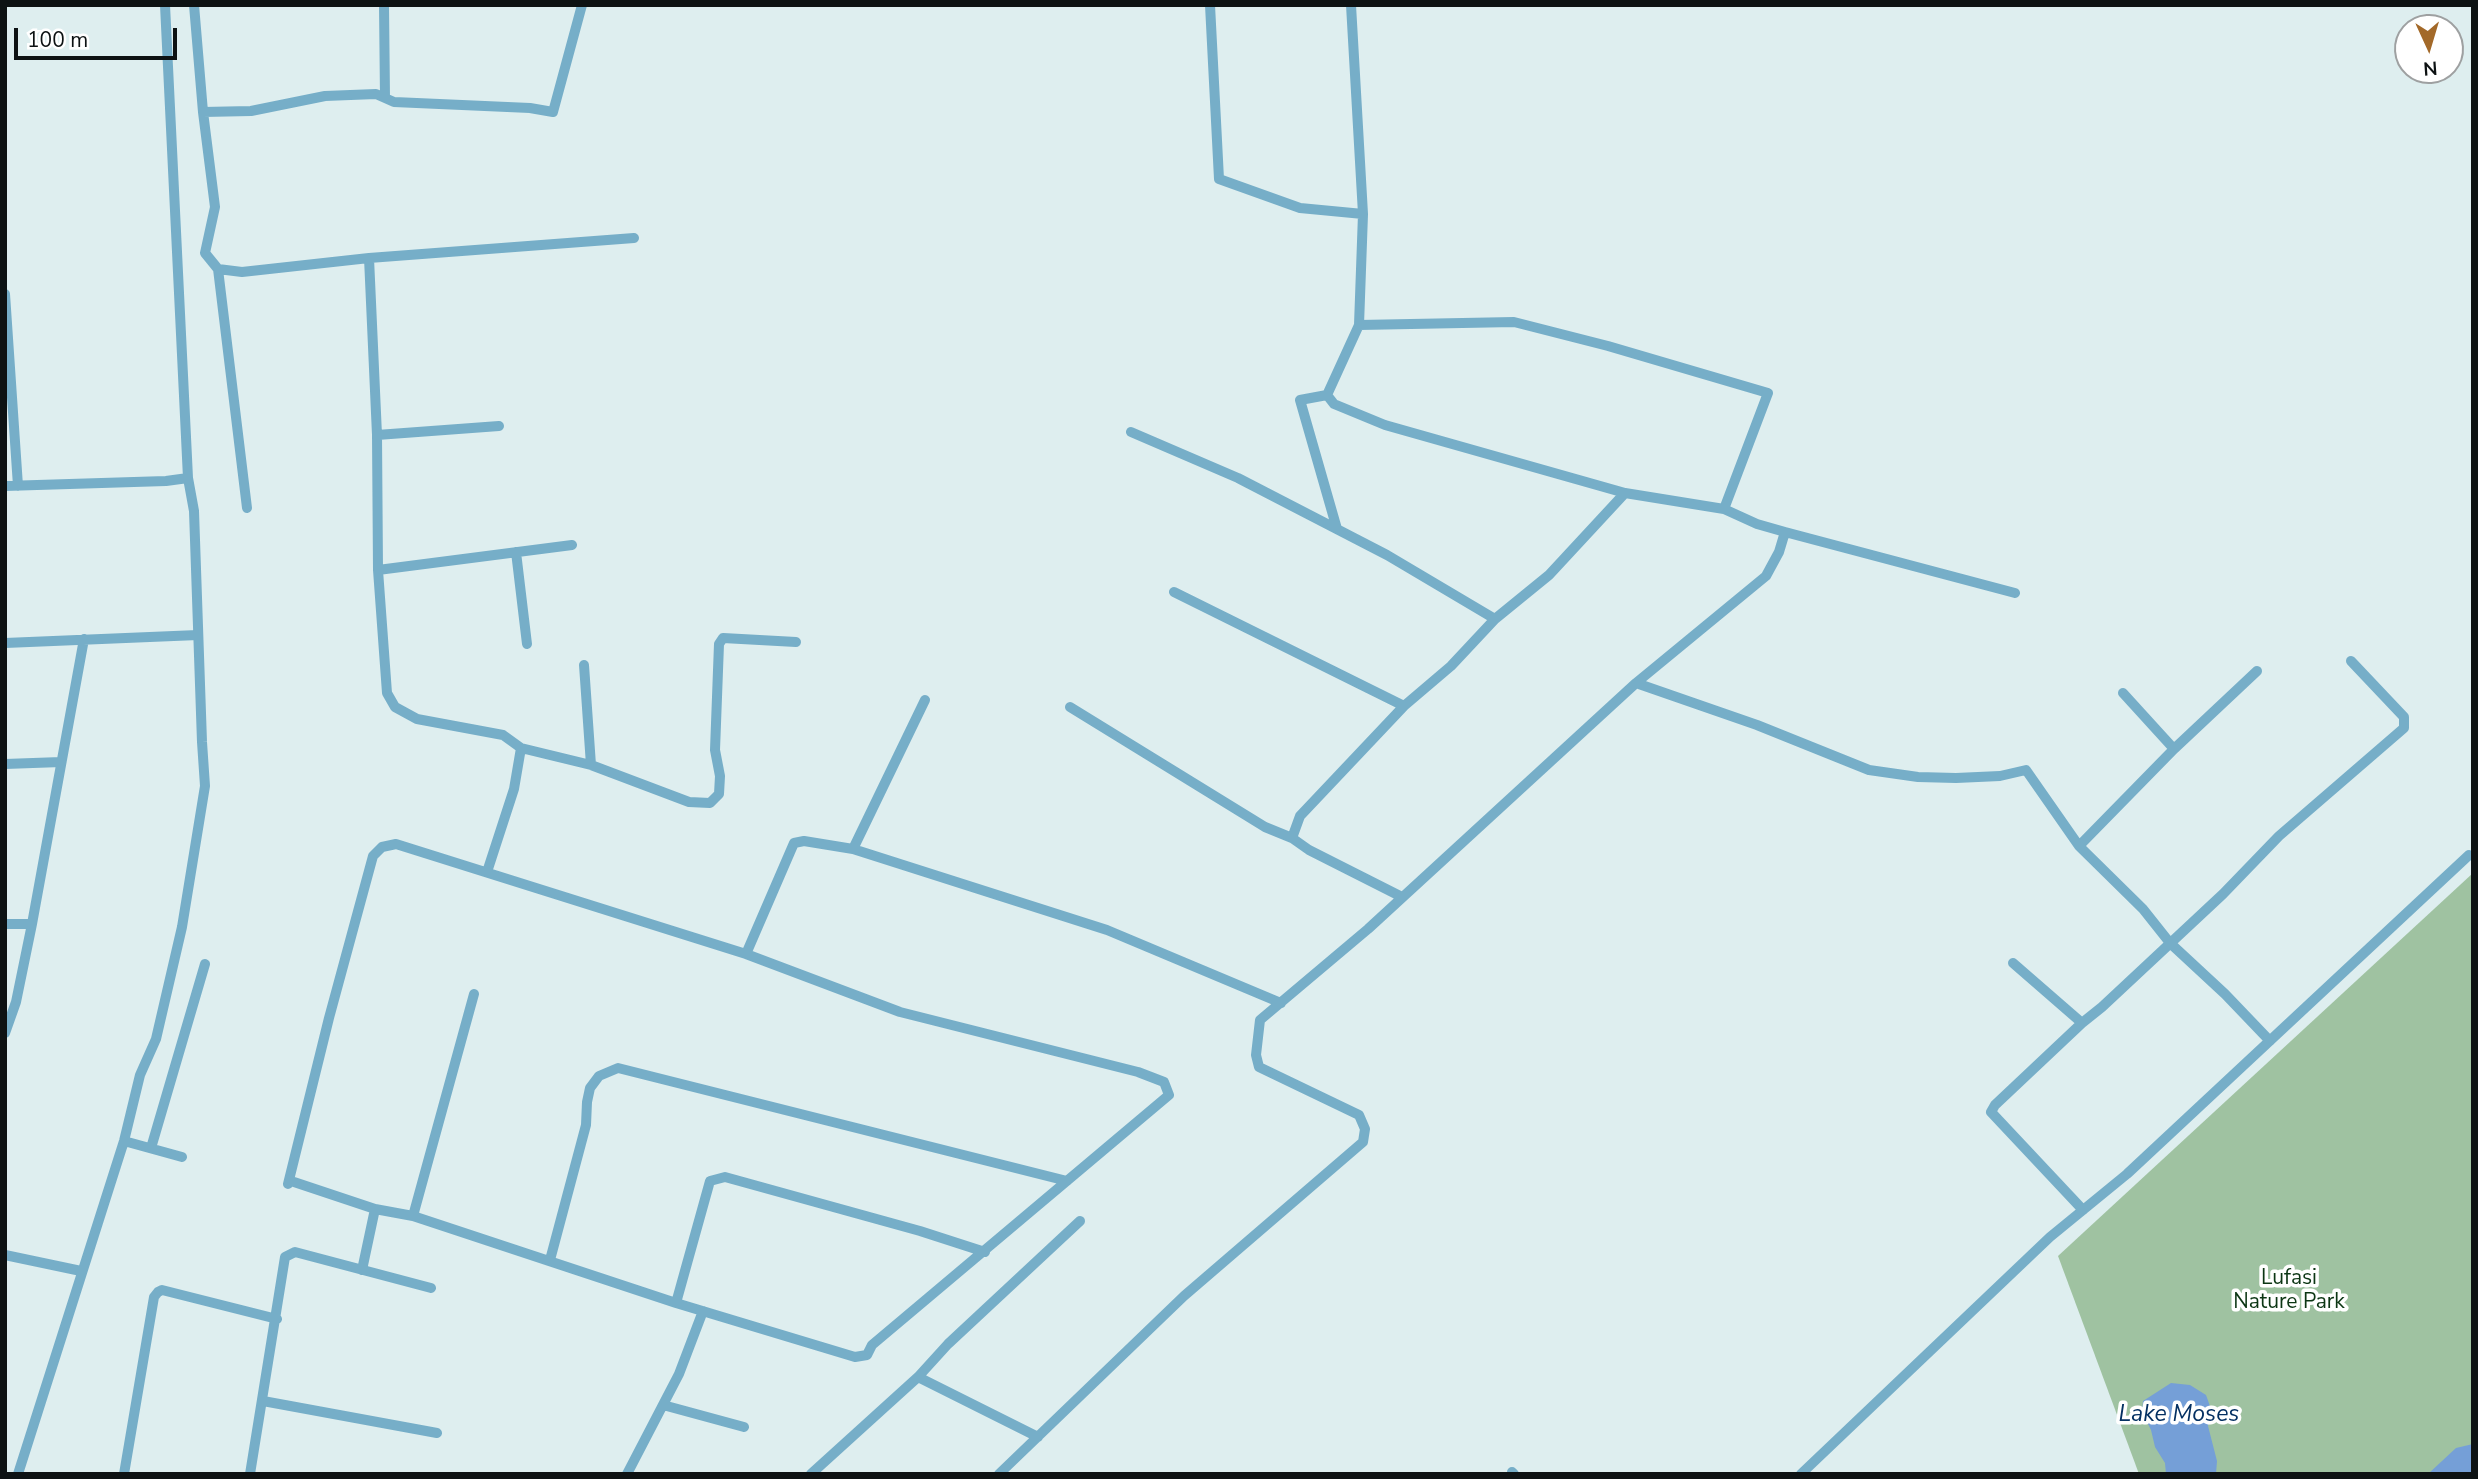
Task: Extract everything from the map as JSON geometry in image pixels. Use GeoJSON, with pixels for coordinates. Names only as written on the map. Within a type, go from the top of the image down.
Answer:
{"type":"FeatureCollection","features":[{"type":"Feature","properties":{"kind":"street"},"geometry":{"type":"LineString","coordinates":[[18,1474],[124,1141],[140,1075],[156,1039],[182,927],[205,786],[194,511],[188,478],[166,5]]}},
{"type":"Feature","properties":{"kind":"street"},"geometry":{"type":"LineString","coordinates":[[194,5],[203,112],[215,207],[205,253],[218,269],[247,508]]}},
{"type":"Feature","properties":{"kind":"street"},"geometry":{"type":"LineString","coordinates":[[384,5],[385,98]]}},
{"type":"Feature","properties":{"kind":"street"},"geometry":{"type":"LineString","coordinates":[[203,112],[250,111],[325,96],[376,94],[394,102],[530,108],[553,112],[582,5]]}},
{"type":"Feature","properties":{"kind":"street"},"geometry":{"type":"LineString","coordinates":[[1210,5],[1219,179],[1300,208],[1363,214]]}},
{"type":"Feature","properties":{"kind":"street"},"geometry":{"type":"LineString","coordinates":[[1327,395],[1359,325],[1363,214],[1350,5]]}},
{"type":"Feature","properties":{"kind":"street"},"geometry":{"type":"LineString","coordinates":[[218,269],[242,272],[369,257],[634,238]]}},
{"type":"Feature","properties":{"kind":"street"},"geometry":{"type":"LineString","coordinates":[[369,257],[377,435],[378,570],[387,693],[395,707],[417,719],[503,735],[521,748],[591,765],[689,802],[710,803],[719,794],[720,776],[715,750],[719,644],[723,638],[796,642]]}},
{"type":"Feature","properties":{"kind":"street"},"geometry":{"type":"LineString","coordinates":[[5,294],[18,486]]}},
{"type":"Feature","properties":{"kind":"street"},"geometry":{"type":"LineString","coordinates":[[1359,325],[1514,322],[1608,346],[1768,393],[1724,509]]}},
{"type":"Feature","properties":{"kind":"street"},"geometry":{"type":"LineString","coordinates":[[1327,395],[1334,404],[1385,425],[1625,493],[1724,509],[1785,532],[2015,593]]}},
{"type":"Feature","properties":{"kind":"street"},"geometry":{"type":"LineString","coordinates":[[1327,395],[1300,400],[1337,529]]}},
{"type":"Feature","properties":{"kind":"street"},"geometry":{"type":"LineString","coordinates":[[377,435],[499,426]]}},
{"type":"Feature","properties":{"kind":"street"},"geometry":{"type":"LineString","coordinates":[[1131,432],[1238,478],[1387,555],[1495,619]]}},
{"type":"Feature","properties":{"kind":"street"},"geometry":{"type":"LineString","coordinates":[[5,486],[188,478]]}},
{"type":"Feature","properties":{"kind":"street"},"geometry":{"type":"LineString","coordinates":[[1292,838],[1300,816],[1404,706],[1451,666],[1495,619],[1549,575],[1625,493]]}},
{"type":"Feature","properties":{"kind":"street"},"geometry":{"type":"LineString","coordinates":[[999,1474],[1184,1296],[1363,1142],[1365,1129],[1359,1115],[1259,1067],[1256,1055],[1260,1020],[1368,929],[1636,683],[1766,576],[1779,552],[1785,532]]}},
{"type":"Feature","properties":{"kind":"street"},"geometry":{"type":"LineString","coordinates":[[378,570],[572,545]]}},
{"type":"Feature","properties":{"kind":"street"},"geometry":{"type":"LineString","coordinates":[[516,552],[527,644]]}},
{"type":"Feature","properties":{"kind":"street"},"geometry":{"type":"LineString","coordinates":[[1174,592],[1404,706]]}},
{"type":"Feature","properties":{"kind":"street"},"geometry":{"type":"LineString","coordinates":[[5,643],[198,635]]}},
{"type":"Feature","properties":{"kind":"street"},"geometry":{"type":"LineString","coordinates":[[5,1033],[16,1002],[33,924],[84,639]]}},
{"type":"Feature","properties":{"kind":"street"},"geometry":{"type":"LineString","coordinates":[[2083,1210],[1991,1112],[1995,1105],[2082,1023],[2223,894],[2279,836],[2404,728],[2404,717],[2351,661]]}},
{"type":"Feature","properties":{"kind":"street"},"geometry":{"type":"LineString","coordinates":[[584,665],[591,765]]}},
{"type":"Feature","properties":{"kind":"street"},"geometry":{"type":"LineString","coordinates":[[2079,846],[2174,749],[2257,671]]}},
{"type":"Feature","properties":{"kind":"street"},"geometry":{"type":"LineString","coordinates":[[1636,683],[1757,724],[1869,770],[1918,777],[1956,778],[2000,776],[2026,770],[2079,846],[2143,909],[2170,943],[2270,1041]]}},
{"type":"Feature","properties":{"kind":"street"},"geometry":{"type":"LineString","coordinates":[[2123,693],[2174,749]]}},
{"type":"Feature","properties":{"kind":"street"},"geometry":{"type":"LineString","coordinates":[[853,849],[925,699]]}},
{"type":"Feature","properties":{"kind":"street"},"geometry":{"type":"LineString","coordinates":[[1070,707],[1265,827],[1292,838],[1309,850],[1402,897]]}},
{"type":"Feature","properties":{"kind":"street"},"geometry":{"type":"LineString","coordinates":[[487,872],[513,789],[521,748]]}},
{"type":"Feature","properties":{"kind":"street"},"geometry":{"type":"LineString","coordinates":[[5,764],[61,762]]}},
{"type":"Feature","properties":{"kind":"street"},"geometry":{"type":"LineString","coordinates":[[746,954],[794,843],[804,841],[853,849],[1107,930],[1281,1003]]}},
{"type":"Feature","properties":{"kind":"street"},"geometry":{"type":"LineString","coordinates":[[396,844],[487,872],[746,954],[900,1012],[1138,1072],[1164,1083],[1169,1095],[872,1345],[867,1355],[855,1357],[676,1303],[413,1216],[375,1209],[291,1181],[288,1184],[373,856],[382,847],[396,844]]}},
{"type":"Feature","properties":{"kind":"street"},"geometry":{"type":"LineString","coordinates":[[1801,1474],[2050,1237],[2127,1174],[2469,855]]}},
{"type":"Feature","properties":{"kind":"street"},"geometry":{"type":"LineString","coordinates":[[5,924],[33,924]]}},
{"type":"Feature","properties":{"kind":"street"},"geometry":{"type":"LineString","coordinates":[[2014,963],[2082,1023]]}},
{"type":"Feature","properties":{"kind":"street"},"geometry":{"type":"LineString","coordinates":[[151,1148],[205,964]]}},
{"type":"Feature","properties":{"kind":"street"},"geometry":{"type":"LineString","coordinates":[[413,1216],[474,994]]}},
{"type":"Feature","properties":{"kind":"street"},"geometry":{"type":"LineString","coordinates":[[550,1260],[586,1125],[590,1088],[599,1076],[618,1068],[1067,1181]]}},
{"type":"Feature","properties":{"kind":"street"},"geometry":{"type":"LineString","coordinates":[[124,1141],[182,1157]]}},
{"type":"Feature","properties":{"kind":"street"},"geometry":{"type":"LineString","coordinates":[[676,1303],[709,1181],[725,1177],[920,1231],[985,1252]]}},
{"type":"Feature","properties":{"kind":"street"},"geometry":{"type":"LineString","coordinates":[[362,1270],[375,1209]]}},
{"type":"Feature","properties":{"kind":"street"},"geometry":{"type":"LineString","coordinates":[[811,1474],[918,1377],[948,1344],[1080,1221]]}},
{"type":"Feature","properties":{"kind":"street"},"geometry":{"type":"LineString","coordinates":[[250,1474],[285,1257],[295,1252],[431,1288]]}},
{"type":"Feature","properties":{"kind":"street"},"geometry":{"type":"LineString","coordinates":[[5,1255],[81,1271]]}},
{"type":"Feature","properties":{"kind":"street"},"geometry":{"type":"LineString","coordinates":[[124,1474],[154,1297],[158,1292],[162,1290],[277,1319]]}},
{"type":"Feature","properties":{"kind":"street"},"geometry":{"type":"LineString","coordinates":[[626,1474],[679,1374],[703,1311]]}},
{"type":"Feature","properties":{"kind":"street"},"geometry":{"type":"LineString","coordinates":[[918,1377],[1038,1437]]}},
{"type":"Feature","properties":{"kind":"street"},"geometry":{"type":"LineString","coordinates":[[262,1401],[437,1433]]}},
{"type":"Feature","properties":{"kind":"street"},"geometry":{"type":"LineString","coordinates":[[663,1405],[744,1427]]}},
{"type":"Feature","properties":{"kind":"green space","name":"Lufasi Nature Park"},"geometry":{"type":"Polygon","coordinates":[[[2473,873],[2473,1474],[2139,1474],[2058,1256],[2473,873]]]}},
{"type":"Feature","properties":{"kind":"water","name":"Lake Moses"},"geometry":{"type":"Polygon","coordinates":[[[2171,1383],[2190,1385],[2206,1395],[2211,1409],[2208,1426],[2217,1461],[2216,1474],[2166,1474],[2165,1463],[2155,1447],[2151,1430],[2142,1412],[2143,1401],[2171,1383]]]}},
{"type":"Feature","properties":{"kind":"water"},"geometry":{"type":"Polygon","coordinates":[[[2473,1444],[2473,1474],[2428,1474],[2456,1448],[2473,1444]]]}}]}
